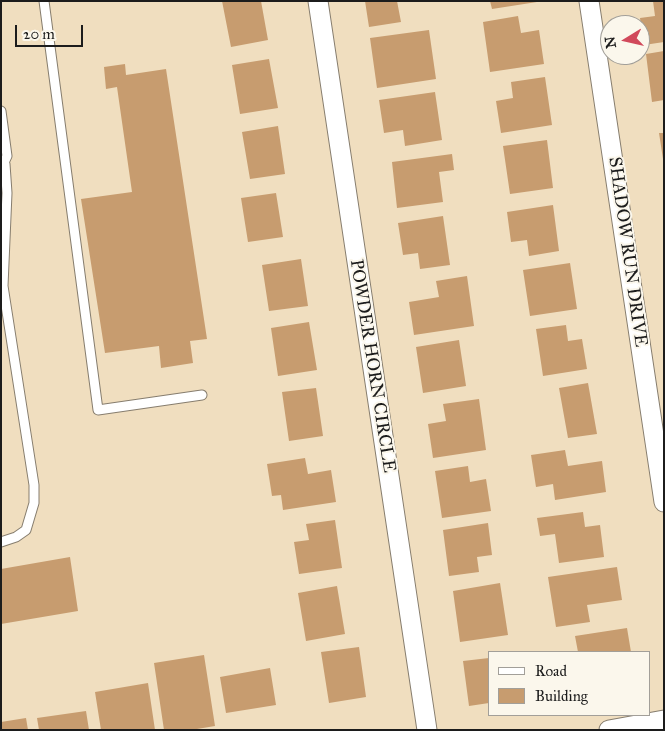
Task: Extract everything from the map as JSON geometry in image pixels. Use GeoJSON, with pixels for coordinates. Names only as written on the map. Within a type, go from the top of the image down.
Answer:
{"type":"FeatureCollection","features":[{"type":"Feature","properties":{"kind":"street","name":"POWDER HORN CIRCLE"},"geometry":{"type":"LineString","coordinates":[[318,1],[427,730]]}},
{"type":"Feature","properties":{"kind":"street","name":"SHADOW RUN DRIVE"},"geometry":{"type":"LineString","coordinates":[[589,1],[664,502]]}},
{"type":"Feature","properties":{"kind":"street"},"geometry":{"type":"LineString","coordinates":[[609,730],[664,720]]}},
{"type":"Feature","properties":{"kind":"lane"},"geometry":{"type":"LineString","coordinates":[[44,1],[98,410],[202,395]]}},
{"type":"Feature","properties":{"kind":"lane"},"geometry":{"type":"LineString","coordinates":[[1,111],[7,156],[3,167],[7,193],[3,286],[34,485],[34,503],[26,530],[16,537],[1,542]]}},
{"type":"Feature","properties":{"kind":"building"},"geometry":{"type":"Polygon","coordinates":[[[222,1],[261,1],[268,40],[231,47],[222,1]]]}},
{"type":"Feature","properties":{"kind":"building"},"geometry":{"type":"Polygon","coordinates":[[[365,1],[397,1],[401,22],[369,27],[365,1]]]}},
{"type":"Feature","properties":{"kind":"building"},"geometry":{"type":"Polygon","coordinates":[[[490,1],[537,1],[537,2],[492,9],[490,1]]]}},
{"type":"Feature","properties":{"kind":"building"},"geometry":{"type":"Polygon","coordinates":[[[653,1],[664,1],[664,42],[650,44],[650,17],[655,16],[653,1]]]}},
{"type":"Feature","properties":{"kind":"building"},"geometry":{"type":"Polygon","coordinates":[[[518,16],[521,33],[539,30],[544,64],[490,72],[483,22],[518,16]]]}},
{"type":"Feature","properties":{"kind":"building"},"geometry":{"type":"Polygon","coordinates":[[[429,30],[436,79],[377,88],[370,38],[429,30]]]}},
{"type":"Feature","properties":{"kind":"building"},"geometry":{"type":"Polygon","coordinates":[[[664,51],[664,100],[652,102],[647,65],[650,65],[650,53],[664,51]]]}},
{"type":"Feature","properties":{"kind":"building"},"geometry":{"type":"Polygon","coordinates":[[[269,59],[278,108],[240,114],[232,65],[269,59]]]}},
{"type":"Feature","properties":{"kind":"building"},"geometry":{"type":"Polygon","coordinates":[[[125,64],[126,75],[166,69],[207,339],[190,341],[193,363],[161,368],[159,346],[105,353],[81,199],[132,192],[117,87],[106,89],[104,67],[125,64]]]}},
{"type":"Feature","properties":{"kind":"building"},"geometry":{"type":"Polygon","coordinates":[[[545,77],[552,125],[501,133],[496,101],[513,98],[511,82],[545,77]]]}},
{"type":"Feature","properties":{"kind":"building"},"geometry":{"type":"Polygon","coordinates":[[[435,92],[442,140],[405,146],[403,130],[384,133],[379,100],[435,92]]]}},
{"type":"Feature","properties":{"kind":"building"},"geometry":{"type":"Polygon","coordinates":[[[278,126],[285,174],[250,179],[242,132],[278,126]]]}},
{"type":"Feature","properties":{"kind":"building"},"geometry":{"type":"Polygon","coordinates":[[[659,133],[664,133],[664,159],[663,159],[659,133]]]}},
{"type":"Feature","properties":{"kind":"building"},"geometry":{"type":"Polygon","coordinates":[[[547,140],[553,188],[510,194],[503,146],[547,140]]]}},
{"type":"Feature","properties":{"kind":"building"},"geometry":{"type":"Polygon","coordinates":[[[452,154],[454,170],[439,172],[443,202],[397,208],[392,162],[452,154]]]}},
{"type":"Feature","properties":{"kind":"building"},"geometry":{"type":"Polygon","coordinates":[[[276,193],[283,237],[248,242],[241,198],[276,193]]]}},
{"type":"Feature","properties":{"kind":"building"},"geometry":{"type":"Polygon","coordinates":[[[553,205],[559,251],[529,256],[527,240],[511,242],[507,212],[553,205]]]}},
{"type":"Feature","properties":{"kind":"building"},"geometry":{"type":"Polygon","coordinates":[[[443,216],[450,265],[420,269],[418,253],[403,255],[398,223],[443,216]]]}},
{"type":"Feature","properties":{"kind":"building"},"geometry":{"type":"Polygon","coordinates":[[[301,259],[308,306],[269,311],[262,265],[301,259]]]}},
{"type":"Feature","properties":{"kind":"building"},"geometry":{"type":"Polygon","coordinates":[[[570,263],[577,309],[530,316],[523,270],[570,263]]]}},
{"type":"Feature","properties":{"kind":"building"},"geometry":{"type":"Polygon","coordinates":[[[467,276],[474,326],[414,335],[409,302],[439,297],[436,281],[467,276]]]}},
{"type":"Feature","properties":{"kind":"building"},"geometry":{"type":"Polygon","coordinates":[[[309,322],[317,370],[278,376],[271,328],[309,322]]]}},
{"type":"Feature","properties":{"kind":"building"},"geometry":{"type":"Polygon","coordinates":[[[566,325],[568,341],[582,339],[587,369],[543,376],[536,329],[566,325]]]}},
{"type":"Feature","properties":{"kind":"building"},"geometry":{"type":"Polygon","coordinates":[[[459,340],[466,386],[423,393],[416,347],[459,340]]]}},
{"type":"Feature","properties":{"kind":"building"},"geometry":{"type":"Polygon","coordinates":[[[588,383],[597,434],[568,438],[559,388],[588,383]]]}},
{"type":"Feature","properties":{"kind":"building"},"geometry":{"type":"Polygon","coordinates":[[[316,388],[323,436],[289,441],[282,392],[316,388]]]}},
{"type":"Feature","properties":{"kind":"building"},"geometry":{"type":"Polygon","coordinates":[[[479,399],[486,450],[433,458],[428,424],[446,421],[443,404],[479,399]]]}},
{"type":"Feature","properties":{"kind":"building"},"geometry":{"type":"Polygon","coordinates":[[[565,450],[568,466],[602,461],[606,492],[555,500],[553,484],[536,487],[531,455],[565,450]]]}},
{"type":"Feature","properties":{"kind":"building"},"geometry":{"type":"Polygon","coordinates":[[[305,458],[308,474],[331,470],[336,502],[283,510],[281,495],[272,496],[267,464],[305,458]]]}},
{"type":"Feature","properties":{"kind":"building"},"geometry":{"type":"Polygon","coordinates":[[[468,466],[470,482],[486,479],[491,511],[442,518],[435,471],[468,466]]]}},
{"type":"Feature","properties":{"kind":"building"},"geometry":{"type":"Polygon","coordinates":[[[583,512],[585,527],[600,525],[604,557],[559,563],[555,534],[540,536],[537,518],[583,512]]]}},
{"type":"Feature","properties":{"kind":"building"},"geometry":{"type":"Polygon","coordinates":[[[335,520],[342,568],[299,574],[294,542],[309,540],[306,524],[335,520]]]}},
{"type":"Feature","properties":{"kind":"building"},"geometry":{"type":"Polygon","coordinates":[[[488,523],[492,555],[477,557],[479,572],[449,576],[443,530],[488,523]]]}},
{"type":"Feature","properties":{"kind":"building"},"geometry":{"type":"Polygon","coordinates":[[[70,557],[78,611],[1,624],[1,569],[70,557]]]}},
{"type":"Feature","properties":{"kind":"building"},"geometry":{"type":"Polygon","coordinates":[[[617,567],[622,600],[587,605],[590,622],[556,627],[548,577],[617,567]]]}},
{"type":"Feature","properties":{"kind":"building"},"geometry":{"type":"Polygon","coordinates":[[[500,583],[508,635],[460,642],[453,591],[500,583]]]}},
{"type":"Feature","properties":{"kind":"building"},"geometry":{"type":"Polygon","coordinates":[[[337,586],[345,634],[306,641],[298,593],[337,586]]]}},
{"type":"Feature","properties":{"kind":"building"},"geometry":{"type":"Polygon","coordinates":[[[627,628],[631,651],[578,651],[575,636],[627,628]]]}},
{"type":"Feature","properties":{"kind":"building"},"geometry":{"type":"Polygon","coordinates":[[[359,647],[366,697],[329,703],[321,652],[359,647]]]}},
{"type":"Feature","properties":{"kind":"building"},"geometry":{"type":"Polygon","coordinates":[[[204,655],[215,726],[191,730],[164,730],[154,663],[204,655]]]}},
{"type":"Feature","properties":{"kind":"building"},"geometry":{"type":"Polygon","coordinates":[[[488,658],[488,703],[469,706],[463,661],[488,658]]]}},
{"type":"Feature","properties":{"kind":"building"},"geometry":{"type":"Polygon","coordinates":[[[270,668],[276,705],[226,713],[220,677],[270,668]]]}},
{"type":"Feature","properties":{"kind":"building"},"geometry":{"type":"Polygon","coordinates":[[[148,683],[155,730],[101,730],[95,692],[148,683]]]}},
{"type":"Feature","properties":{"kind":"building"},"geometry":{"type":"Polygon","coordinates":[[[86,711],[89,730],[39,730],[37,718],[86,711]]]}},
{"type":"Feature","properties":{"kind":"building"},"geometry":{"type":"Polygon","coordinates":[[[26,718],[28,730],[1,730],[1,722],[26,718]]]}}]}
